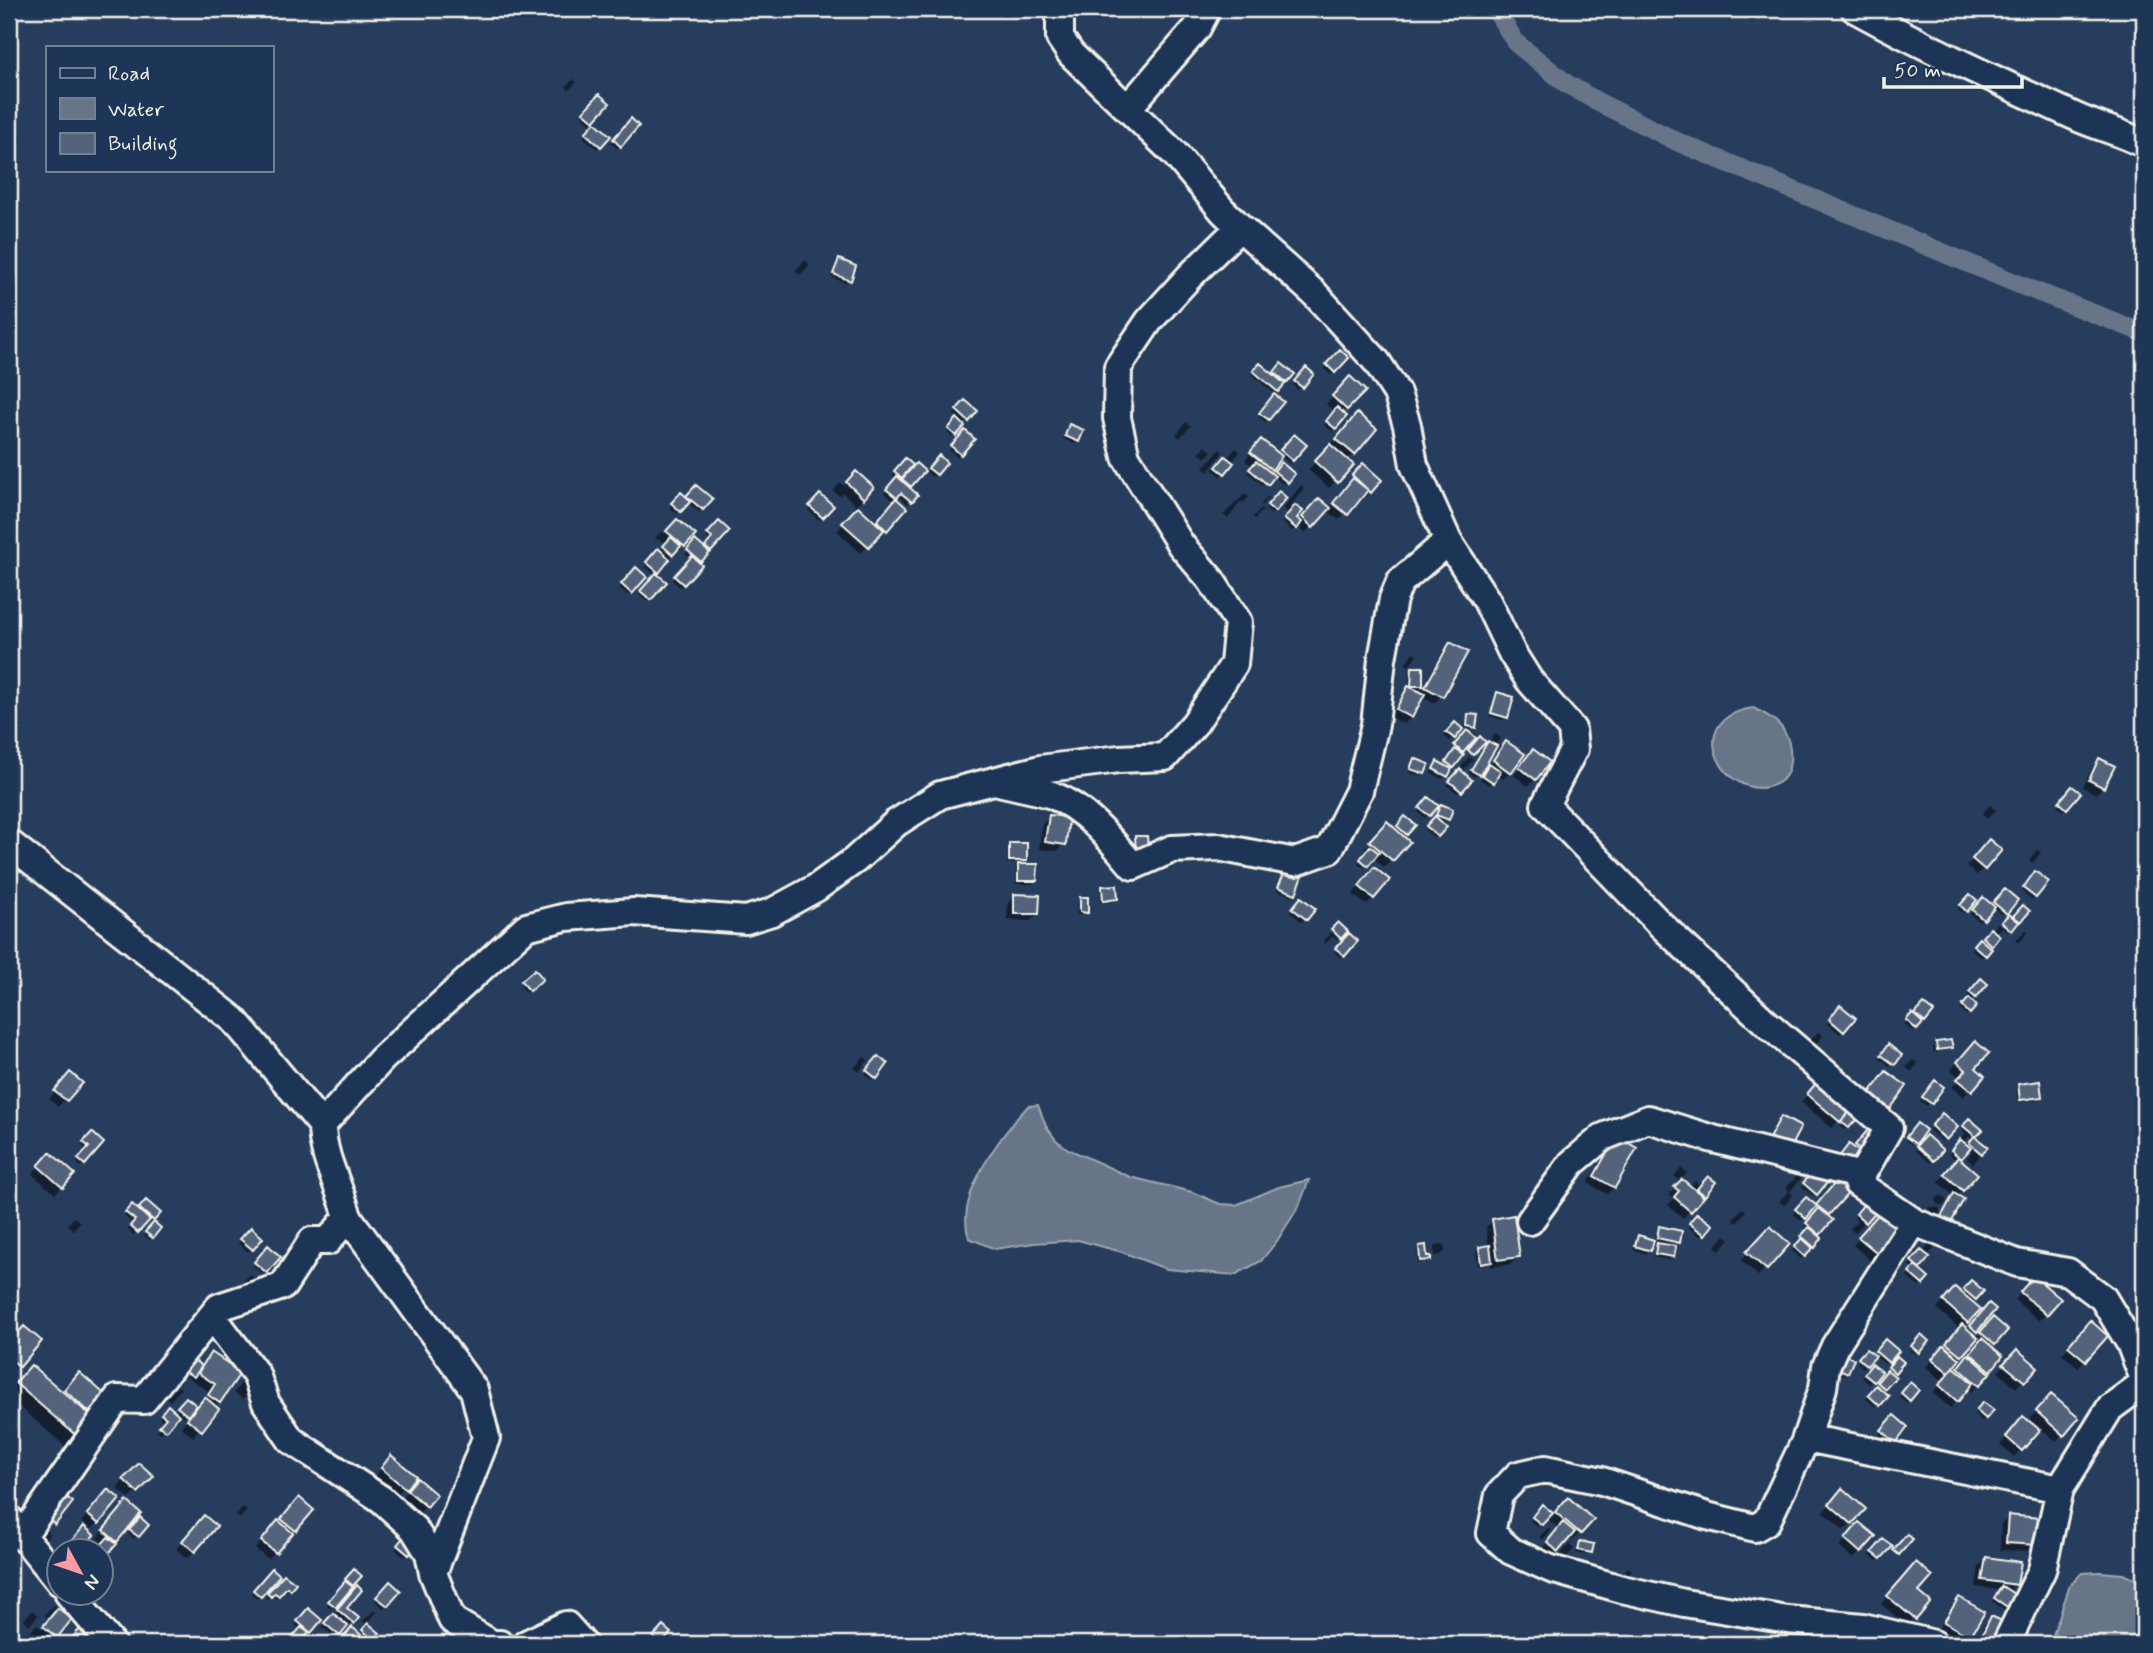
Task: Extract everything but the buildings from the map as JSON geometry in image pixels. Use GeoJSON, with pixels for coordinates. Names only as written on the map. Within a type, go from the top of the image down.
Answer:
{"type":"FeatureCollection","features":[{"type":"Feature","properties":{"kind":"street"},"geometry":{"type":"LineString","coordinates":[[1060,9],[1060,38],[1071,54],[1175,154],[1223,211],[1315,294],[1377,362],[1396,393],[1407,425],[1414,465],[1448,541],[1487,601],[1511,653],[1529,680],[1572,729],[1574,749],[1545,805],[1660,925],[1764,1021],[1889,1128],[1857,1183],[1914,1222],[2017,1263],[2068,1272],[2103,1298],[2130,1343],[2144,1381],[2110,1408],[2060,1489],[2042,1570],[2006,1644]]}},
{"type":"Feature","properties":{"kind":"street"},"geometry":{"type":"LineString","coordinates":[[1128,108],[1197,28],[1207,9]]}},
{"type":"Feature","properties":{"kind":"street"},"geometry":{"type":"LineString","coordinates":[[1855,9],[1929,48],[2078,118],[2144,144]]}},
{"type":"Feature","properties":{"kind":"street"},"geometry":{"type":"LineString","coordinates":[[322,1125],[382,1059],[526,927],[566,917],[635,912],[746,920],[772,912],[816,888],[855,860],[896,823],[940,796],[1040,769],[1119,759],[1165,757],[1195,723],[1234,664],[1238,622],[1211,580],[1181,545],[1126,457],[1117,418],[1118,367],[1149,321],[1240,227]]}},
{"type":"Feature","properties":{"kind":"street"},"geometry":{"type":"LineString","coordinates":[[996,781],[1052,796],[1074,808],[1108,837],[1133,866],[1172,849],[1218,847],[1295,862],[1329,850],[1359,791],[1375,725],[1381,659],[1393,599],[1400,582],[1448,541]]}},
{"type":"Feature","properties":{"kind":"street"},"geometry":{"type":"LineString","coordinates":[[9,844],[234,1020],[322,1125],[322,1142],[342,1192],[348,1217],[474,1390],[486,1438],[433,1573]]}},
{"type":"Feature","properties":{"kind":"street"},"geometry":{"type":"LineString","coordinates":[[1530,1221],[1572,1163],[1603,1138],[1648,1119],[1713,1139],[1862,1176]]}},
{"type":"Feature","properties":{"kind":"street"},"geometry":{"type":"LineString","coordinates":[[46,1568],[16,1539],[117,1399],[144,1400],[219,1307],[283,1286],[312,1241],[328,1241],[348,1217]]}},
{"type":"Feature","properties":{"kind":"street"},"geometry":{"type":"LineString","coordinates":[[1914,1222],[1835,1346],[1826,1366],[1823,1388],[1806,1438],[1767,1521],[1755,1528],[1707,1516],[1602,1481],[1545,1469],[1518,1475],[1499,1495],[1491,1533],[1511,1551],[1551,1569],[1622,1589],[1684,1604],[1863,1627],[1934,1644]]}},
{"type":"Feature","properties":{"kind":"street"},"geometry":{"type":"LineString","coordinates":[[212,1316],[256,1374],[266,1403],[291,1440],[381,1499],[414,1529],[429,1553],[433,1573],[452,1620],[492,1644],[500,1644]]}},
{"type":"Feature","properties":{"kind":"street"},"geometry":{"type":"LineString","coordinates":[[1806,1438],[2060,1489]]}},
{"type":"Feature","properties":{"kind":"street"},"geometry":{"type":"LineString","coordinates":[[81,1608],[112,1644]]}},
{"type":"Feature","properties":{"kind":"street"},"geometry":{"type":"LineString","coordinates":[[526,1644],[566,1625],[583,1644]]}},
{"type":"Feature","properties":{"kind":"water"},"geometry":{"type":"Polygon","coordinates":[[[1754,708],[1781,727],[1787,737],[1790,752],[1789,768],[1782,780],[1758,788],[1741,783],[1727,773],[1718,758],[1714,743],[1718,727],[1731,715],[1754,708]]]}},
{"type":"Feature","properties":{"kind":"water"},"geometry":{"type":"Polygon","coordinates":[[[1038,1105],[1046,1126],[1056,1140],[1068,1149],[1130,1177],[1192,1192],[1220,1204],[1236,1205],[1279,1187],[1309,1180],[1299,1206],[1277,1241],[1261,1261],[1235,1275],[1166,1269],[1122,1252],[1078,1240],[995,1249],[969,1238],[966,1221],[968,1204],[983,1167],[1005,1133],[1028,1106],[1038,1105]]]}},
{"type":"Feature","properties":{"kind":"water"},"geometry":{"type":"Polygon","coordinates":[[[2082,1573],[2123,1574],[2144,1583],[2144,1644],[2050,1644],[2070,1585],[2082,1573]]]}},
{"type":"Feature","properties":{"kind":"waterway"},"geometry":{"type":"LineString","coordinates":[[1495,9],[1516,43],[1567,84],[1680,143],[2030,289],[2144,333]]}}]}
